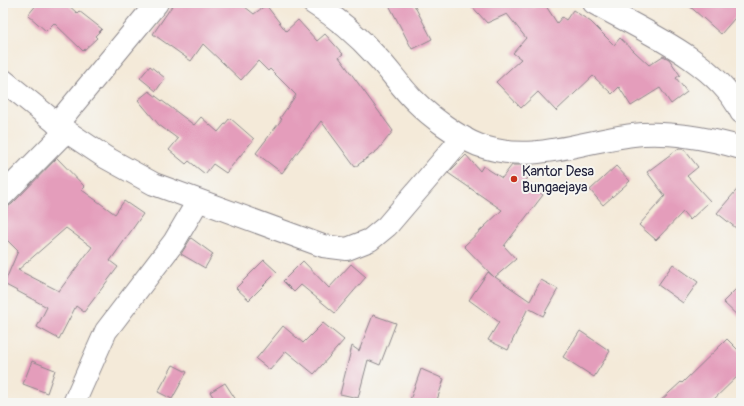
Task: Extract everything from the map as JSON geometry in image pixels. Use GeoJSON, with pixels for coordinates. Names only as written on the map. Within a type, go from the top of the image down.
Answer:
{"type":"FeatureCollection","features":[{"type":"Feature","properties":{"kind":"street"},"geometry":{"type":"LineString","coordinates":[[3,195],[62,128],[157,3]]}},
{"type":"Feature","properties":{"kind":"street"},"geometry":{"type":"LineString","coordinates":[[314,3],[347,28],[376,55],[416,102],[463,138],[487,148],[521,153],[543,153],[612,138],[647,134],[724,142],[741,148]]}},
{"type":"Feature","properties":{"kind":"street"},"geometry":{"type":"LineString","coordinates":[[594,3],[688,56],[711,75],[735,99],[741,112]]}},
{"type":"Feature","properties":{"kind":"street"},"geometry":{"type":"LineString","coordinates":[[3,80],[62,128],[105,157],[154,184],[323,246],[347,249],[370,240],[387,226],[463,138]]}},
{"type":"Feature","properties":{"kind":"street"},"geometry":{"type":"LineString","coordinates":[[74,403],[106,331],[174,242],[198,201]]}},
{"type":"Feature","properties":{"kind":"building"},"geometry":{"type":"Polygon","coordinates":[[[38,3],[66,3],[77,13],[79,11],[102,29],[95,36],[97,38],[83,51],[54,23],[46,31],[28,15],[38,3]]]}},
{"type":"Feature","properties":{"kind":"building"},"geometry":{"type":"Polygon","coordinates":[[[174,3],[240,3],[254,14],[266,5],[286,31],[298,20],[317,41],[325,34],[343,54],[339,57],[393,131],[378,150],[355,167],[321,121],[282,173],[256,153],[282,119],[280,118],[296,95],[270,69],[268,71],[258,61],[241,80],[203,44],[191,61],[153,34],[174,3]]]}},
{"type":"Feature","properties":{"kind":"building"},"geometry":{"type":"Polygon","coordinates":[[[388,3],[413,3],[432,39],[412,49],[388,3]]]}},
{"type":"Feature","properties":{"kind":"building"},"geometry":{"type":"Polygon","coordinates":[[[469,3],[533,3],[530,4],[532,8],[544,3],[557,23],[562,17],[566,20],[573,10],[591,22],[614,45],[620,38],[649,65],[663,56],[669,59],[680,75],[676,78],[687,92],[671,104],[660,88],[631,106],[619,87],[612,94],[593,76],[556,111],[538,92],[521,108],[496,82],[521,59],[513,53],[526,38],[507,14],[487,23],[469,3]]]}},
{"type":"Feature","properties":{"kind":"building"},"geometry":{"type":"Polygon","coordinates":[[[686,3],[741,3],[741,11],[721,34],[686,3]]]}},
{"type":"Feature","properties":{"kind":"building"},"geometry":{"type":"Polygon","coordinates":[[[150,66],[165,78],[156,91],[140,78],[150,66]]]}},
{"type":"Feature","properties":{"kind":"building"},"geometry":{"type":"Polygon","coordinates":[[[149,91],[194,125],[201,117],[218,132],[230,118],[254,139],[226,173],[213,164],[205,174],[189,161],[186,164],[169,150],[178,139],[159,125],[138,100],[149,91]]]}},
{"type":"Feature","properties":{"kind":"building"},"geometry":{"type":"Polygon","coordinates":[[[679,148],[683,148],[698,167],[687,176],[710,201],[690,220],[683,212],[656,240],[639,225],[665,196],[647,172],[679,148]]]}},
{"type":"Feature","properties":{"kind":"building"},"geometry":{"type":"Polygon","coordinates":[[[466,155],[480,171],[483,166],[502,178],[512,165],[523,165],[532,172],[525,182],[543,195],[504,246],[516,259],[495,277],[530,301],[541,280],[558,289],[543,316],[528,308],[508,350],[488,340],[499,322],[469,300],[488,272],[494,277],[464,246],[502,210],[448,173],[466,155]]]}},
{"type":"Feature","properties":{"kind":"building"},"geometry":{"type":"Polygon","coordinates":[[[57,158],[85,187],[82,190],[115,214],[124,201],[143,214],[110,261],[118,267],[84,312],[76,306],[59,339],[37,327],[47,307],[4,284],[18,251],[3,236],[3,210],[12,204],[57,158]],[[66,228],[18,270],[59,291],[92,247],[66,228]]]}},
{"type":"Feature","properties":{"kind":"building"},"geometry":{"type":"Polygon","coordinates":[[[616,166],[630,181],[603,205],[590,190],[616,166]]]}},
{"type":"Feature","properties":{"kind":"building"},"geometry":{"type":"Polygon","coordinates":[[[741,185],[741,232],[717,213],[741,185]]]}},
{"type":"Feature","properties":{"kind":"building"},"geometry":{"type":"Polygon","coordinates":[[[191,238],[213,254],[205,268],[181,254],[191,238]]]}},
{"type":"Feature","properties":{"kind":"building"},"geometry":{"type":"Polygon","coordinates":[[[264,260],[277,272],[249,300],[236,288],[264,260]]]}},
{"type":"Feature","properties":{"kind":"building"},"geometry":{"type":"Polygon","coordinates":[[[303,261],[329,288],[351,264],[366,277],[335,313],[301,285],[294,292],[283,281],[303,261]]]}},
{"type":"Feature","properties":{"kind":"building"},"geometry":{"type":"Polygon","coordinates":[[[673,264],[698,282],[683,303],[658,285],[673,264]]]}},
{"type":"Feature","properties":{"kind":"building"},"geometry":{"type":"Polygon","coordinates":[[[741,284],[741,319],[723,302],[741,284]]]}},
{"type":"Feature","properties":{"kind":"building"},"geometry":{"type":"Polygon","coordinates":[[[373,315],[396,323],[380,365],[368,360],[358,398],[340,394],[352,346],[359,351],[373,315]]]}},
{"type":"Feature","properties":{"kind":"building"},"geometry":{"type":"Polygon","coordinates":[[[323,323],[344,340],[314,374],[286,351],[270,370],[256,359],[283,326],[303,343],[323,323]]]}},
{"type":"Feature","properties":{"kind":"building"},"geometry":{"type":"Polygon","coordinates":[[[580,331],[610,351],[594,377],[563,357],[580,331]]]}},
{"type":"Feature","properties":{"kind":"building"},"geometry":{"type":"Polygon","coordinates":[[[727,339],[741,353],[741,373],[710,403],[658,403],[681,382],[682,383],[727,339]]]}},
{"type":"Feature","properties":{"kind":"building"},"geometry":{"type":"Polygon","coordinates":[[[32,361],[55,370],[47,393],[23,384],[32,361]]]}},
{"type":"Feature","properties":{"kind":"building"},"geometry":{"type":"Polygon","coordinates":[[[173,365],[187,372],[172,399],[158,392],[173,365]]]}},
{"type":"Feature","properties":{"kind":"building"},"geometry":{"type":"Polygon","coordinates":[[[421,369],[444,379],[436,403],[419,403],[410,400],[421,369]]]}},
{"type":"Feature","properties":{"kind":"building"},"geometry":{"type":"Polygon","coordinates":[[[225,383],[238,403],[217,403],[210,392],[225,383]]]}},
{"type":"Feature","properties":{"kind":"place","name":"Kantor Desa Bungaejaya"},"geometry":{"type":"Point","coordinates":[514,179]}}]}
